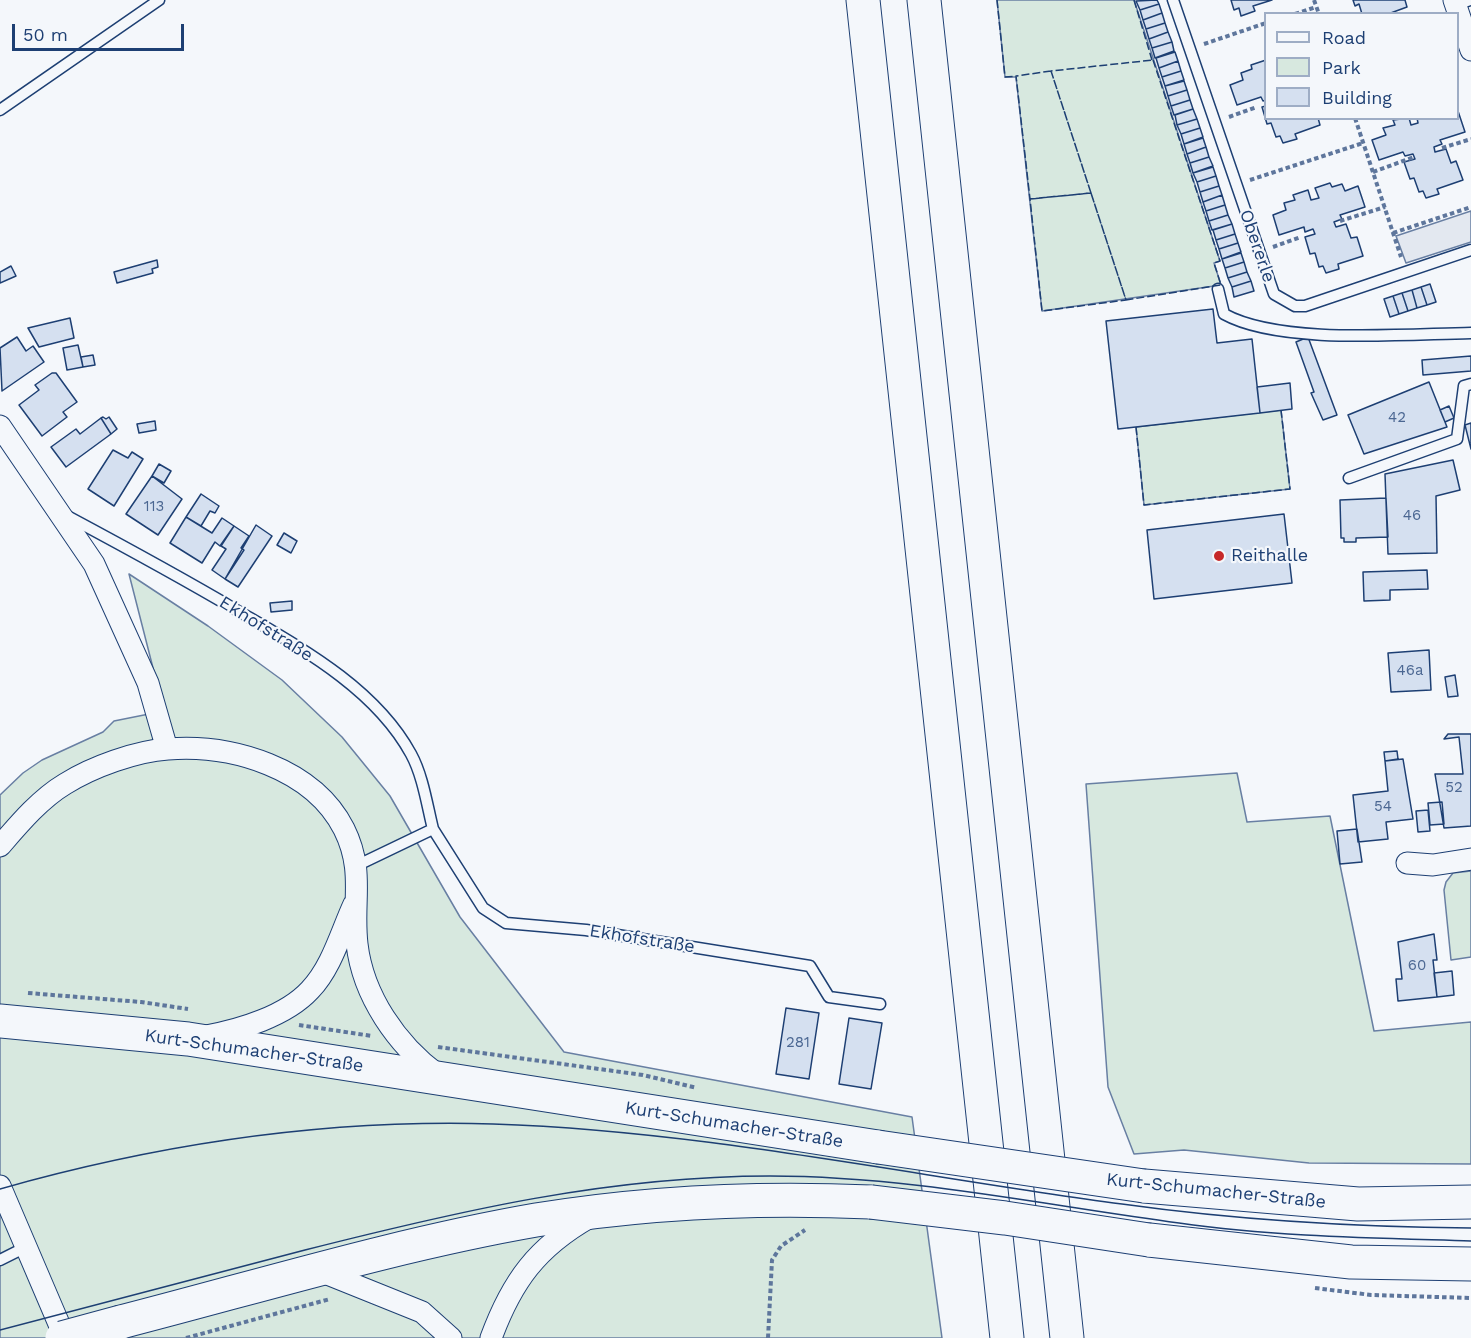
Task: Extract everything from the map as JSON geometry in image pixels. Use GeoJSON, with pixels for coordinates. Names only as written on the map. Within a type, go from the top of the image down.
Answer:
{"type":"FeatureCollection","features":[{"type":"Feature","properties":{"kind":"main road"},"geometry":{"type":"LineString","coordinates":[[862,0],[1007,1338]]}},
{"type":"Feature","properties":{"kind":"main road"},"geometry":{"type":"LineString","coordinates":[[924,0],[1067,1338]]}},
{"type":"Feature","properties":{"kind":"main road","name":"Kurt-Schumacher-Straße"},"geometry":{"type":"LineString","coordinates":[[10,1021],[188,1039],[878,1147],[1144,1186],[1358,1204],[1471,1202]]}},
{"type":"Feature","properties":{"kind":"main road"},"geometry":{"type":"LineString","coordinates":[[63,1338],[404,1248],[535,1220],[703,1201],[803,1199],[871,1202],[1005,1218],[1149,1240],[1351,1262],[1471,1264]]}},
{"type":"Feature","properties":{"kind":"street"},"geometry":{"type":"LineString","coordinates":[[1460,2],[1471,50]]}},
{"type":"Feature","properties":{"kind":"street","name":"Ekhofstraße"},"geometry":{"type":"LineString","coordinates":[[0,426],[62,513],[94,564],[148,683],[167,749]]}},
{"type":"Feature","properties":{"kind":"street"},"geometry":{"type":"LineString","coordinates":[[0,846],[27,815],[64,784],[107,764],[167,749],[225,751],[282,772],[316,792],[343,828],[358,865],[357,944],[367,989],[388,1023],[421,1063],[445,1080]]}},
{"type":"Feature","properties":{"kind":"street"},"geometry":{"type":"LineString","coordinates":[[1407,863],[1433,865],[1471,860]]}},
{"type":"Feature","properties":{"kind":"street"},"geometry":{"type":"LineString","coordinates":[[188,1039],[224,1033],[280,1012],[310,990],[329,962],[357,898]]}},
{"type":"Feature","properties":{"kind":"street"},"geometry":{"type":"LineString","coordinates":[[1,1194],[63,1338]]}},
{"type":"Feature","properties":{"kind":"street"},"geometry":{"type":"LineString","coordinates":[[491,1338],[503,1305],[522,1272],[552,1243],[600,1211]]}},
{"type":"Feature","properties":{"kind":"street"},"geometry":{"type":"LineString","coordinates":[[320,1271],[422,1312],[451,1338]]}},
{"type":"Feature","properties":{"kind":"lane"},"geometry":{"type":"LineString","coordinates":[[0,110],[159,0]]}},
{"type":"Feature","properties":{"kind":"lane","name":"Obererle"},"geometry":{"type":"LineString","coordinates":[[1173,0],[1274,294],[1295,306],[1305,306],[1471,250]]}},
{"type":"Feature","properties":{"kind":"lane"},"geometry":{"type":"LineString","coordinates":[[1218,289],[1224,314],[1242,324],[1332,335],[1471,333]]}},
{"type":"Feature","properties":{"kind":"lane"},"geometry":{"type":"LineString","coordinates":[[1349,478],[1457,439],[1464,386],[1471,384]]}},
{"type":"Feature","properties":{"kind":"lane","name":"Ekhofstraße"},"geometry":{"type":"LineString","coordinates":[[62,513],[171,572],[293,643],[347,681],[385,718],[412,756],[433,829],[483,908],[506,923],[586,930],[810,966],[829,997],[880,1004]]}},
{"type":"Feature","properties":{"kind":"lane"},"geometry":{"type":"LineString","coordinates":[[358,865],[433,829]]}},
{"type":"Feature","properties":{"kind":"lane"},"geometry":{"type":"LineString","coordinates":[[0,1260],[24,1248]]}},
{"type":"Feature","properties":{"kind":"path"},"geometry":{"type":"LineString","coordinates":[[1314,0],[1318,12]]}},
{"type":"Feature","properties":{"kind":"path"},"geometry":{"type":"LineString","coordinates":[[1301,12],[1316,7]]}},
{"type":"Feature","properties":{"kind":"path"},"geometry":{"type":"LineString","coordinates":[[1189,49],[1264,24]]}},
{"type":"Feature","properties":{"kind":"path"},"geometry":{"type":"LineString","coordinates":[[1214,123],[1257,107]]}},
{"type":"Feature","properties":{"kind":"path"},"geometry":{"type":"LineString","coordinates":[[1356,120],[1405,273]]}},
{"type":"Feature","properties":{"kind":"path"},"geometry":{"type":"LineString","coordinates":[[1442,148],[1471,139]]}},
{"type":"Feature","properties":{"kind":"path"},"geometry":{"type":"LineString","coordinates":[[1235,185],[1363,143]]}},
{"type":"Feature","properties":{"kind":"path"},"geometry":{"type":"LineString","coordinates":[[1373,172],[1414,157]]}},
{"type":"Feature","properties":{"kind":"path"},"geometry":{"type":"LineString","coordinates":[[1340,222],[1385,207]]}},
{"type":"Feature","properties":{"kind":"path"},"geometry":{"type":"LineString","coordinates":[[1393,233],[1471,207]]}},
{"type":"Feature","properties":{"kind":"path"},"geometry":{"type":"LineString","coordinates":[[1258,252],[1300,237]]}},
{"type":"Feature","properties":{"kind":"path"},"geometry":{"type":"LineString","coordinates":[[768,1338],[772,1260],[781,1246],[805,1230],[795,1230]]}},
{"type":"Feature","properties":{"kind":"path"},"geometry":{"type":"LineString","coordinates":[[186,1338],[310,1307],[362,1287]]}},
{"type":"Feature","properties":{"kind":"green space"},"geometry":{"type":"Polygon","coordinates":[[[997,0],[1134,0],[1220,261],[1214,263],[1221,285],[1042,311],[1016,77],[1005,77],[997,0]]]}},
{"type":"Feature","properties":{"kind":"green space"},"geometry":{"type":"Polygon","coordinates":[[[1281,410],[1290,489],[1144,505],[1136,427],[1281,410]]]}},
{"type":"Feature","properties":{"kind":"green space"},"geometry":{"type":"Polygon","coordinates":[[[129,574],[208,626],[282,680],[342,737],[390,796],[460,917],[564,1052],[912,1117],[942,1338],[0,1338],[0,795],[23,773],[42,760],[103,732],[114,721],[164,711],[129,574]]]}},
{"type":"Feature","properties":{"kind":"green space"},"geometry":{"type":"Polygon","coordinates":[[[1237,773],[1247,822],[1330,816],[1374,1031],[1471,1022],[1471,1164],[1309,1163],[1184,1150],[1134,1154],[1108,1087],[1086,784],[1237,773]]]}},
{"type":"Feature","properties":{"kind":"green space"},"geometry":{"type":"Polygon","coordinates":[[[1471,871],[1471,957],[1451,960],[1444,890],[1446,882],[1453,873],[1471,871]]]}},
{"type":"Feature","properties":{"kind":"shaded area"},"geometry":{"type":"Polygon","coordinates":[[[1471,211],[1471,242],[1406,263],[1396,236],[1471,211]]]}},
{"type":"Feature","properties":{"kind":"building"},"geometry":{"type":"Polygon","coordinates":[[[1157,0],[1159,4],[1140,10],[1136,1],[1157,0]]]}},
{"type":"Feature","properties":{"kind":"building"},"geometry":{"type":"Polygon","coordinates":[[[1231,0],[1272,0],[1253,6],[1255,11],[1241,16],[1239,8],[1234,10],[1231,0]]]}},
{"type":"Feature","properties":{"kind":"building"},"geometry":{"type":"Polygon","coordinates":[[[1353,0],[1405,0],[1407,7],[1393,12],[1361,12],[1359,4],[1355,6],[1353,0]]]}},
{"type":"Feature","properties":{"kind":"building"},"geometry":{"type":"Polygon","coordinates":[[[1159,4],[1162,13],[1143,20],[1140,10],[1159,4]]]}},
{"type":"Feature","properties":{"kind":"building"},"geometry":{"type":"Polygon","coordinates":[[[1162,13],[1165,23],[1146,29],[1143,20],[1162,13]]]}},
{"type":"Feature","properties":{"kind":"building"},"geometry":{"type":"Polygon","coordinates":[[[1165,23],[1168,32],[1149,39],[1146,29],[1165,23]]]}},
{"type":"Feature","properties":{"kind":"building"},"geometry":{"type":"Polygon","coordinates":[[[1168,32],[1172,42],[1152,48],[1149,39],[1168,32]]]}},
{"type":"Feature","properties":{"kind":"building"},"geometry":{"type":"Polygon","coordinates":[[[1172,42],[1174,51],[1155,58],[1152,48],[1172,42]]]}},
{"type":"Feature","properties":{"kind":"building"},"geometry":{"type":"Polygon","coordinates":[[[1175,52],[1178,61],[1159,68],[1156,58],[1175,52]]]}},
{"type":"Feature","properties":{"kind":"building"},"geometry":{"type":"Polygon","coordinates":[[[1178,61],[1181,71],[1162,77],[1159,68],[1178,61]]]}},
{"type":"Feature","properties":{"kind":"building"},"geometry":{"type":"Polygon","coordinates":[[[1264,61],[1264,101],[1261,97],[1237,105],[1230,85],[1243,80],[1241,73],[1252,69],[1251,65],[1264,61]]]}},
{"type":"Feature","properties":{"kind":"building"},"geometry":{"type":"Polygon","coordinates":[[[1181,71],[1184,80],[1165,86],[1162,77],[1181,71]]]}},
{"type":"Feature","properties":{"kind":"building"},"geometry":{"type":"Polygon","coordinates":[[[1184,81],[1187,90],[1168,96],[1165,86],[1184,81]]]}},
{"type":"Feature","properties":{"kind":"building"},"geometry":{"type":"Polygon","coordinates":[[[1187,90],[1190,100],[1171,106],[1168,96],[1187,90]]]}},
{"type":"Feature","properties":{"kind":"building"},"geometry":{"type":"Polygon","coordinates":[[[1190,100],[1193,109],[1174,115],[1171,106],[1190,100]]]}},
{"type":"Feature","properties":{"kind":"building"},"geometry":{"type":"Polygon","coordinates":[[[1193,109],[1197,119],[1177,125],[1175,115],[1193,109]]]}},
{"type":"Feature","properties":{"kind":"building"},"geometry":{"type":"Polygon","coordinates":[[[1459,114],[1465,132],[1440,140],[1442,144],[1434,147],[1435,152],[1446,149],[1451,163],[1456,161],[1463,180],[1437,189],[1439,194],[1426,198],[1423,191],[1419,192],[1414,178],[1410,179],[1404,162],[1415,159],[1413,154],[1405,156],[1403,152],[1379,160],[1372,140],[1386,135],[1383,128],[1395,125],[1393,120],[1410,120],[1411,125],[1418,123],[1417,120],[1459,120],[1459,114]]]}},
{"type":"Feature","properties":{"kind":"building"},"geometry":{"type":"Polygon","coordinates":[[[1197,119],[1200,128],[1181,134],[1177,125],[1197,119]]]}},
{"type":"Feature","properties":{"kind":"building"},"geometry":{"type":"Polygon","coordinates":[[[1266,120],[1319,120],[1320,125],[1295,134],[1297,139],[1283,143],[1280,136],[1276,137],[1271,123],[1267,124],[1266,120]]]}},
{"type":"Feature","properties":{"kind":"building"},"geometry":{"type":"Polygon","coordinates":[[[1200,128],[1203,137],[1184,144],[1181,134],[1200,128]]]}},
{"type":"Feature","properties":{"kind":"building"},"geometry":{"type":"Polygon","coordinates":[[[1203,138],[1206,147],[1187,154],[1184,144],[1203,138]]]}},
{"type":"Feature","properties":{"kind":"building"},"geometry":{"type":"Polygon","coordinates":[[[1206,147],[1209,157],[1190,163],[1187,154],[1206,147]]]}},
{"type":"Feature","properties":{"kind":"building"},"geometry":{"type":"Polygon","coordinates":[[[1209,157],[1213,166],[1193,173],[1190,163],[1209,157]]]}},
{"type":"Feature","properties":{"kind":"building"},"geometry":{"type":"Polygon","coordinates":[[[1213,167],[1216,176],[1197,182],[1193,173],[1213,167]]]}},
{"type":"Feature","properties":{"kind":"building"},"geometry":{"type":"Polygon","coordinates":[[[1216,176],[1219,186],[1200,192],[1197,182],[1216,176]]]}},
{"type":"Feature","properties":{"kind":"building"},"geometry":{"type":"Polygon","coordinates":[[[1330,183],[1332,187],[1342,184],[1345,191],[1358,186],[1365,207],[1340,215],[1342,219],[1334,222],[1336,227],[1346,224],[1351,238],[1357,237],[1363,256],[1338,264],[1339,269],[1326,273],[1323,266],[1319,267],[1315,253],[1310,254],[1305,237],[1315,234],[1313,229],[1305,232],[1304,227],[1279,235],[1273,215],[1286,210],[1284,203],[1295,200],[1293,195],[1308,190],[1311,200],[1319,198],[1315,188],[1330,183]]]}},
{"type":"Feature","properties":{"kind":"building"},"geometry":{"type":"Polygon","coordinates":[[[1219,186],[1222,195],[1203,202],[1200,192],[1219,186]]]}},
{"type":"Feature","properties":{"kind":"building"},"geometry":{"type":"Polygon","coordinates":[[[1222,195],[1225,205],[1206,211],[1203,202],[1222,195]]]}},
{"type":"Feature","properties":{"kind":"building"},"geometry":{"type":"Polygon","coordinates":[[[1225,205],[1228,215],[1209,221],[1206,211],[1225,205]]]}},
{"type":"Feature","properties":{"kind":"building"},"geometry":{"type":"Polygon","coordinates":[[[1228,215],[1232,224],[1212,230],[1209,221],[1228,215]]]}},
{"type":"Feature","properties":{"kind":"building"},"geometry":{"type":"Polygon","coordinates":[[[1232,224],[1235,234],[1216,240],[1213,230],[1232,224]]]}},
{"type":"Feature","properties":{"kind":"building"},"geometry":{"type":"Polygon","coordinates":[[[1235,234],[1238,243],[1219,249],[1216,240],[1235,234]]]}},
{"type":"Feature","properties":{"kind":"building"},"geometry":{"type":"Polygon","coordinates":[[[1238,243],[1241,252],[1222,259],[1219,249],[1238,243]]]}},
{"type":"Feature","properties":{"kind":"building"},"geometry":{"type":"Polygon","coordinates":[[[1241,253],[1244,262],[1225,268],[1222,259],[1241,253]]]}},
{"type":"Feature","properties":{"kind":"building"},"geometry":{"type":"Polygon","coordinates":[[[157,260],[158,267],[152,269],[153,273],[117,283],[114,272],[157,260]]]}},
{"type":"Feature","properties":{"kind":"building"},"geometry":{"type":"Polygon","coordinates":[[[1244,262],[1247,272],[1228,278],[1225,268],[1244,262]]]}},
{"type":"Feature","properties":{"kind":"building"},"geometry":{"type":"Polygon","coordinates":[[[11,266],[16,276],[0,283],[0,272],[11,266]]]}},
{"type":"Feature","properties":{"kind":"building"},"geometry":{"type":"Polygon","coordinates":[[[1247,272],[1251,281],[1232,287],[1228,278],[1247,272]]]}},
{"type":"Feature","properties":{"kind":"building"},"geometry":{"type":"Polygon","coordinates":[[[1251,281],[1254,291],[1234,297],[1232,287],[1251,281]]]}},
{"type":"Feature","properties":{"kind":"building"},"geometry":{"type":"Polygon","coordinates":[[[1430,284],[1436,302],[1427,305],[1421,287],[1430,284]]]}},
{"type":"Feature","properties":{"kind":"building"},"geometry":{"type":"Polygon","coordinates":[[[1421,287],[1427,305],[1417,308],[1412,290],[1421,287]]]}},
{"type":"Feature","properties":{"kind":"building"},"geometry":{"type":"Polygon","coordinates":[[[1412,290],[1417,308],[1408,311],[1402,293],[1412,290]]]}},
{"type":"Feature","properties":{"kind":"building"},"geometry":{"type":"Polygon","coordinates":[[[1402,293],[1408,311],[1399,314],[1393,296],[1402,293]]]}},
{"type":"Feature","properties":{"kind":"building"},"geometry":{"type":"Polygon","coordinates":[[[1393,296],[1399,314],[1390,317],[1384,299],[1393,296]]]}},
{"type":"Feature","properties":{"kind":"building"},"geometry":{"type":"Polygon","coordinates":[[[1213,309],[1217,343],[1252,339],[1260,413],[1118,429],[1106,321],[1213,309]]]}},
{"type":"Feature","properties":{"kind":"building"},"geometry":{"type":"Polygon","coordinates":[[[70,318],[74,338],[39,347],[28,328],[70,318]]]}},
{"type":"Feature","properties":{"kind":"building"},"geometry":{"type":"Polygon","coordinates":[[[17,337],[26,351],[33,346],[44,362],[2,391],[0,348],[17,337]]]}},
{"type":"Feature","properties":{"kind":"building"},"geometry":{"type":"Polygon","coordinates":[[[1308,337],[1337,415],[1323,420],[1311,393],[1314,392],[1296,342],[1308,337]]]}},
{"type":"Feature","properties":{"kind":"building"},"geometry":{"type":"Polygon","coordinates":[[[78,345],[83,367],[67,370],[63,348],[78,345]]]}},
{"type":"Feature","properties":{"kind":"building"},"geometry":{"type":"Polygon","coordinates":[[[93,355],[95,365],[83,367],[81,357],[93,355]]]}},
{"type":"Feature","properties":{"kind":"building"},"geometry":{"type":"Polygon","coordinates":[[[1471,356],[1471,371],[1423,375],[1422,360],[1471,356]]]}},
{"type":"Feature","properties":{"kind":"building"},"geometry":{"type":"Polygon","coordinates":[[[52,373],[56,373],[77,402],[63,412],[67,417],[42,436],[19,405],[39,390],[35,385],[52,373]]]}},
{"type":"Feature","properties":{"kind":"building"},"geometry":{"type":"Polygon","coordinates":[[[1429,382],[1447,427],[1364,454],[1348,415],[1429,382]]]}},
{"type":"Feature","properties":{"kind":"building"},"geometry":{"type":"Polygon","coordinates":[[[1290,383],[1292,409],[1260,413],[1257,387],[1290,383]]]}},
{"type":"Feature","properties":{"kind":"building"},"geometry":{"type":"Polygon","coordinates":[[[1449,406],[1454,418],[1445,422],[1440,410],[1449,406]]]}},
{"type":"Feature","properties":{"kind":"building"},"geometry":{"type":"Polygon","coordinates":[[[109,417],[117,429],[111,434],[101,418],[106,419],[109,417]]]}},
{"type":"Feature","properties":{"kind":"building"},"geometry":{"type":"Polygon","coordinates":[[[101,418],[111,434],[66,467],[51,447],[76,429],[80,434],[101,418]]]}},
{"type":"Feature","properties":{"kind":"building"},"geometry":{"type":"Polygon","coordinates":[[[155,421],[156,430],[139,433],[137,424],[155,421]]]}},
{"type":"Feature","properties":{"kind":"building"},"geometry":{"type":"Polygon","coordinates":[[[1471,423],[1471,449],[1465,425],[1471,423]]]}},
{"type":"Feature","properties":{"kind":"building"},"geometry":{"type":"Polygon","coordinates":[[[113,450],[128,458],[132,452],[143,459],[114,506],[88,489],[113,450]]]}},
{"type":"Feature","properties":{"kind":"building"},"geometry":{"type":"Polygon","coordinates":[[[1453,460],[1460,490],[1436,496],[1437,553],[1388,554],[1385,474],[1453,460]]]}},
{"type":"Feature","properties":{"kind":"building"},"geometry":{"type":"Polygon","coordinates":[[[159,464],[171,471],[164,483],[152,476],[159,464]]]}},
{"type":"Feature","properties":{"kind":"building"},"geometry":{"type":"Polygon","coordinates":[[[152,476],[182,499],[158,535],[126,514],[152,476]]]}},
{"type":"Feature","properties":{"kind":"building"},"geometry":{"type":"Polygon","coordinates":[[[201,494],[219,506],[215,513],[210,511],[201,526],[186,517],[201,494]]]}},
{"type":"Feature","properties":{"kind":"building"},"geometry":{"type":"Polygon","coordinates":[[[1386,498],[1388,537],[1356,538],[1356,542],[1344,542],[1344,538],[1341,538],[1340,500],[1386,498]]]}},
{"type":"Feature","properties":{"kind":"building","name":"Reithalle"},"geometry":{"type":"Polygon","coordinates":[[[1284,514],[1292,583],[1154,599],[1147,530],[1284,514]]]}},
{"type":"Feature","properties":{"kind":"building"},"geometry":{"type":"Polygon","coordinates":[[[186,517],[212,533],[222,518],[234,526],[220,546],[215,542],[202,563],[170,543],[186,517]]]}},
{"type":"Feature","properties":{"kind":"building"},"geometry":{"type":"Polygon","coordinates":[[[256,525],[272,536],[238,587],[225,579],[256,525]]]}},
{"type":"Feature","properties":{"kind":"building"},"geometry":{"type":"Polygon","coordinates":[[[234,526],[249,536],[241,548],[244,550],[225,579],[212,570],[226,549],[221,546],[234,526]]]}},
{"type":"Feature","properties":{"kind":"building"},"geometry":{"type":"Polygon","coordinates":[[[284,533],[297,541],[291,553],[277,545],[284,533]]]}},
{"type":"Feature","properties":{"kind":"building"},"geometry":{"type":"Polygon","coordinates":[[[1427,570],[1428,589],[1390,590],[1390,600],[1364,601],[1363,572],[1427,570]]]}},
{"type":"Feature","properties":{"kind":"building"},"geometry":{"type":"Polygon","coordinates":[[[292,601],[292,610],[271,612],[270,603],[292,601]]]}},
{"type":"Feature","properties":{"kind":"building"},"geometry":{"type":"Polygon","coordinates":[[[1429,650],[1431,690],[1391,692],[1388,653],[1429,650]]]}},
{"type":"Feature","properties":{"kind":"building"},"geometry":{"type":"Polygon","coordinates":[[[1455,675],[1458,696],[1448,697],[1445,677],[1455,675]]]}},
{"type":"Feature","properties":{"kind":"building"},"geometry":{"type":"Polygon","coordinates":[[[1448,734],[1471,734],[1471,826],[1444,828],[1435,774],[1463,774],[1459,737],[1444,739],[1448,734]]]}},
{"type":"Feature","properties":{"kind":"building"},"geometry":{"type":"Polygon","coordinates":[[[1397,751],[1398,759],[1385,761],[1384,752],[1397,751]]]}},
{"type":"Feature","properties":{"kind":"building"},"geometry":{"type":"Polygon","coordinates":[[[1403,759],[1413,819],[1386,822],[1388,839],[1358,842],[1353,795],[1388,791],[1385,761],[1403,759]]]}},
{"type":"Feature","properties":{"kind":"building"},"geometry":{"type":"Polygon","coordinates":[[[1442,802],[1444,824],[1430,825],[1428,803],[1442,802]]]}},
{"type":"Feature","properties":{"kind":"building"},"geometry":{"type":"Polygon","coordinates":[[[1428,810],[1430,831],[1418,832],[1416,811],[1428,810]]]}},
{"type":"Feature","properties":{"kind":"building"},"geometry":{"type":"Polygon","coordinates":[[[1357,829],[1362,862],[1340,864],[1337,831],[1357,829]]]}},
{"type":"Feature","properties":{"kind":"building"},"geometry":{"type":"Polygon","coordinates":[[[1434,934],[1437,960],[1433,960],[1437,997],[1398,1001],[1396,979],[1402,979],[1398,942],[1434,934]]]}},
{"type":"Feature","properties":{"kind":"building"},"geometry":{"type":"Polygon","coordinates":[[[1452,971],[1454,995],[1437,997],[1434,973],[1452,971]]]}},
{"type":"Feature","properties":{"kind":"building"},"geometry":{"type":"Polygon","coordinates":[[[786,1008],[819,1013],[809,1079],[776,1074],[786,1008]]]}},
{"type":"Feature","properties":{"kind":"building"},"geometry":{"type":"Polygon","coordinates":[[[849,1018],[882,1023],[871,1089],[839,1084],[849,1018]]]}},
{"type":"Feature","properties":{"kind":"tram line"},"geometry":{"type":"LineString","coordinates":[[0,1189],[121,1159],[244,1138],[369,1126],[493,1124],[572,1128],[730,1145],[1043,1193],[1209,1214],[1339,1224],[1471,1228]]}},
{"type":"Feature","properties":{"kind":"tram line"},"geometry":{"type":"LineString","coordinates":[[0,1330],[305,1250],[477,1209],[593,1189],[710,1178],[770,1176],[873,1181],[975,1193],[1215,1228],[1325,1236],[1471,1241]]}},
{"type":"Feature","properties":{"kind":"fence"},"geometry":{"type":"LineString","coordinates":[[997,0],[1005,77],[1018,76]]}},
{"type":"Feature","properties":{"kind":"fence"},"geometry":{"type":"LineString","coordinates":[[1134,0],[1152,60]]}},
{"type":"Feature","properties":{"kind":"fence"},"geometry":{"type":"LineString","coordinates":[[1153,60],[1220,261],[1214,263],[1221,285],[1126,300],[1051,71],[1153,60]]}},
{"type":"Feature","properties":{"kind":"fence"},"geometry":{"type":"LineString","coordinates":[[1051,71],[1091,193],[1030,199],[1016,76],[1051,71]]}},
{"type":"Feature","properties":{"kind":"fence"},"geometry":{"type":"LineString","coordinates":[[1091,193],[1126,300],[1042,311],[1030,199],[1091,193]]}},
{"type":"Feature","properties":{"kind":"fence"},"geometry":{"type":"LineString","coordinates":[[1136,427],[1144,505],[1290,489],[1281,410]]}},
{"type":"Feature","properties":{"kind":"place","name":"Reithalle"},"geometry":{"type":"Point","coordinates":[1219,556]}}]}
